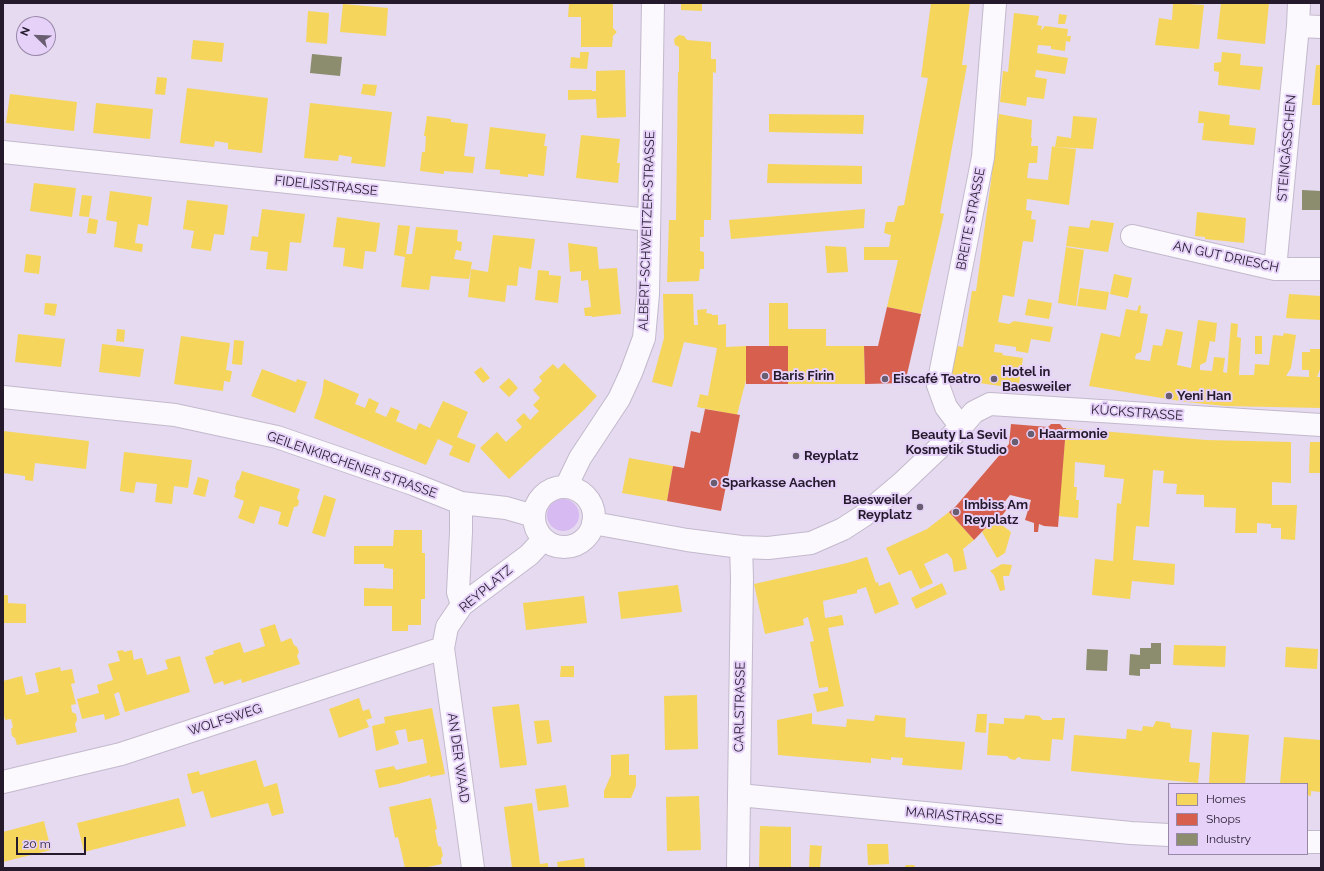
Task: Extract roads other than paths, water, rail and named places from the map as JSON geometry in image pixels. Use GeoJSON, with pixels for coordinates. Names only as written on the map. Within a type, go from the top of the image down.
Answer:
{"type":"FeatureCollection","features":[{"type":"Feature","properties":{"kind":"street","name":"ALBERT-SCHWEITZER-STRASSE"},"geometry":{"type":"LineString","coordinates":[[566,487],[580,458],[619,399],[644,338],[648,294],[650,220],[653,3]]}},
{"type":"Feature","properties":{"kind":"street","name":"BREITE STRASSE"},"geometry":{"type":"LineString","coordinates":[[961,427],[946,407],[938,385],[983,157],[995,3]]}},
{"type":"Feature","properties":{"kind":"street","name":"STEINGÄSSCHEN"},"geometry":{"type":"LineString","coordinates":[[1275,270],[1299,3]]}},
{"type":"Feature","properties":{"kind":"street"},"geometry":{"type":"LineString","coordinates":[[1298,26],[1321,28]]}},
{"type":"Feature","properties":{"kind":"street","name":"FIDELISSTRASSE"},"geometry":{"type":"LineString","coordinates":[[3,152],[650,220]]}},
{"type":"Feature","properties":{"kind":"street","name":"AN GUT DRIESCH"},"geometry":{"type":"LineString","coordinates":[[1132,236],[1275,270],[1321,269]]}},
{"type":"Feature","properties":{"kind":"street","name":"GEILENKIRCHENER STRASSE"},"geometry":{"type":"LineString","coordinates":[[3,397],[175,415],[277,437],[413,484],[460,503],[506,508],[534,516]]}},
{"type":"Feature","properties":{"kind":"street","name":"KÜCKSTRASSE"},"geometry":{"type":"LineString","coordinates":[[961,427],[974,412],[990,404],[1321,425]]}},
{"type":"Feature","properties":{"kind":"street"},"geometry":{"type":"LineString","coordinates":[[593,523],[687,540],[741,547],[768,548],[811,543],[843,529],[863,516],[902,483],[961,427]]}},
{"type":"Feature","properties":{"kind":"street"},"geometry":{"type":"LineString","coordinates":[[566,487],[582,493],[589,501],[593,512],[593,523],[588,535],[579,543],[567,547],[555,546],[543,540],[536,529],[534,516],[538,501],[543,495],[558,488],[566,487]]}},
{"type":"Feature","properties":{"kind":"street"},"geometry":{"type":"LineString","coordinates":[[460,503],[461,532],[458,592],[462,605]]}},
{"type":"Feature","properties":{"kind":"street","name":"REYPLATZ"},"geometry":{"type":"LineString","coordinates":[[443,648],[447,627],[462,605],[529,555],[543,540]]}},
{"type":"Feature","properties":{"kind":"street","name":"CARLSTRASSE"},"geometry":{"type":"LineString","coordinates":[[738,868],[742,578],[741,547]]}},
{"type":"Feature","properties":{"kind":"street","name":"WOLFSWEG"},"geometry":{"type":"LineString","coordinates":[[3,782],[120,754],[443,648]]}},
{"type":"Feature","properties":{"kind":"street","name":"AN DER WAAD"},"geometry":{"type":"LineString","coordinates":[[443,648],[473,868]]}},
{"type":"Feature","properties":{"kind":"street","name":"MARIASTRASSE"},"geometry":{"type":"LineString","coordinates":[[738,795],[1131,833],[1168,835]]}},
{"type":"Feature","properties":{"kind":"street"},"geometry":{"type":"LineString","coordinates":[[1308,842],[1321,842]]}},
{"type":"Feature","properties":{"kind":"place","name":"Baris Firin"},"geometry":{"type":"Point","coordinates":[765,376]}},
{"type":"Feature","properties":{"kind":"place","name":"Eiscafé Teatro"},"geometry":{"type":"Point","coordinates":[885,379]}},
{"type":"Feature","properties":{"kind":"place","name":"Hotel in Baesweiler"},"geometry":{"type":"Point","coordinates":[994,379]}},
{"type":"Feature","properties":{"kind":"place","name":"Yeni Han"},"geometry":{"type":"Point","coordinates":[1169,396]}},
{"type":"Feature","properties":{"kind":"place","name":"Haarmonie"},"geometry":{"type":"Point","coordinates":[1031,434]}},
{"type":"Feature","properties":{"kind":"place","name":"Beauty La Sevil Kosmetik Studio"},"geometry":{"type":"Point","coordinates":[1015,442]}},
{"type":"Feature","properties":{"kind":"place","name":"Reyplatz"},"geometry":{"type":"Point","coordinates":[796,456]}},
{"type":"Feature","properties":{"kind":"place","name":"Sparkasse Aachen"},"geometry":{"type":"Point","coordinates":[714,483]}},
{"type":"Feature","properties":{"kind":"place","name":"Baesweiler Reyplatz"},"geometry":{"type":"Point","coordinates":[920,507]}},
{"type":"Feature","properties":{"kind":"place","name":"Imbiss Am Reyplatz"},"geometry":{"type":"Point","coordinates":[956,512]}}]}
